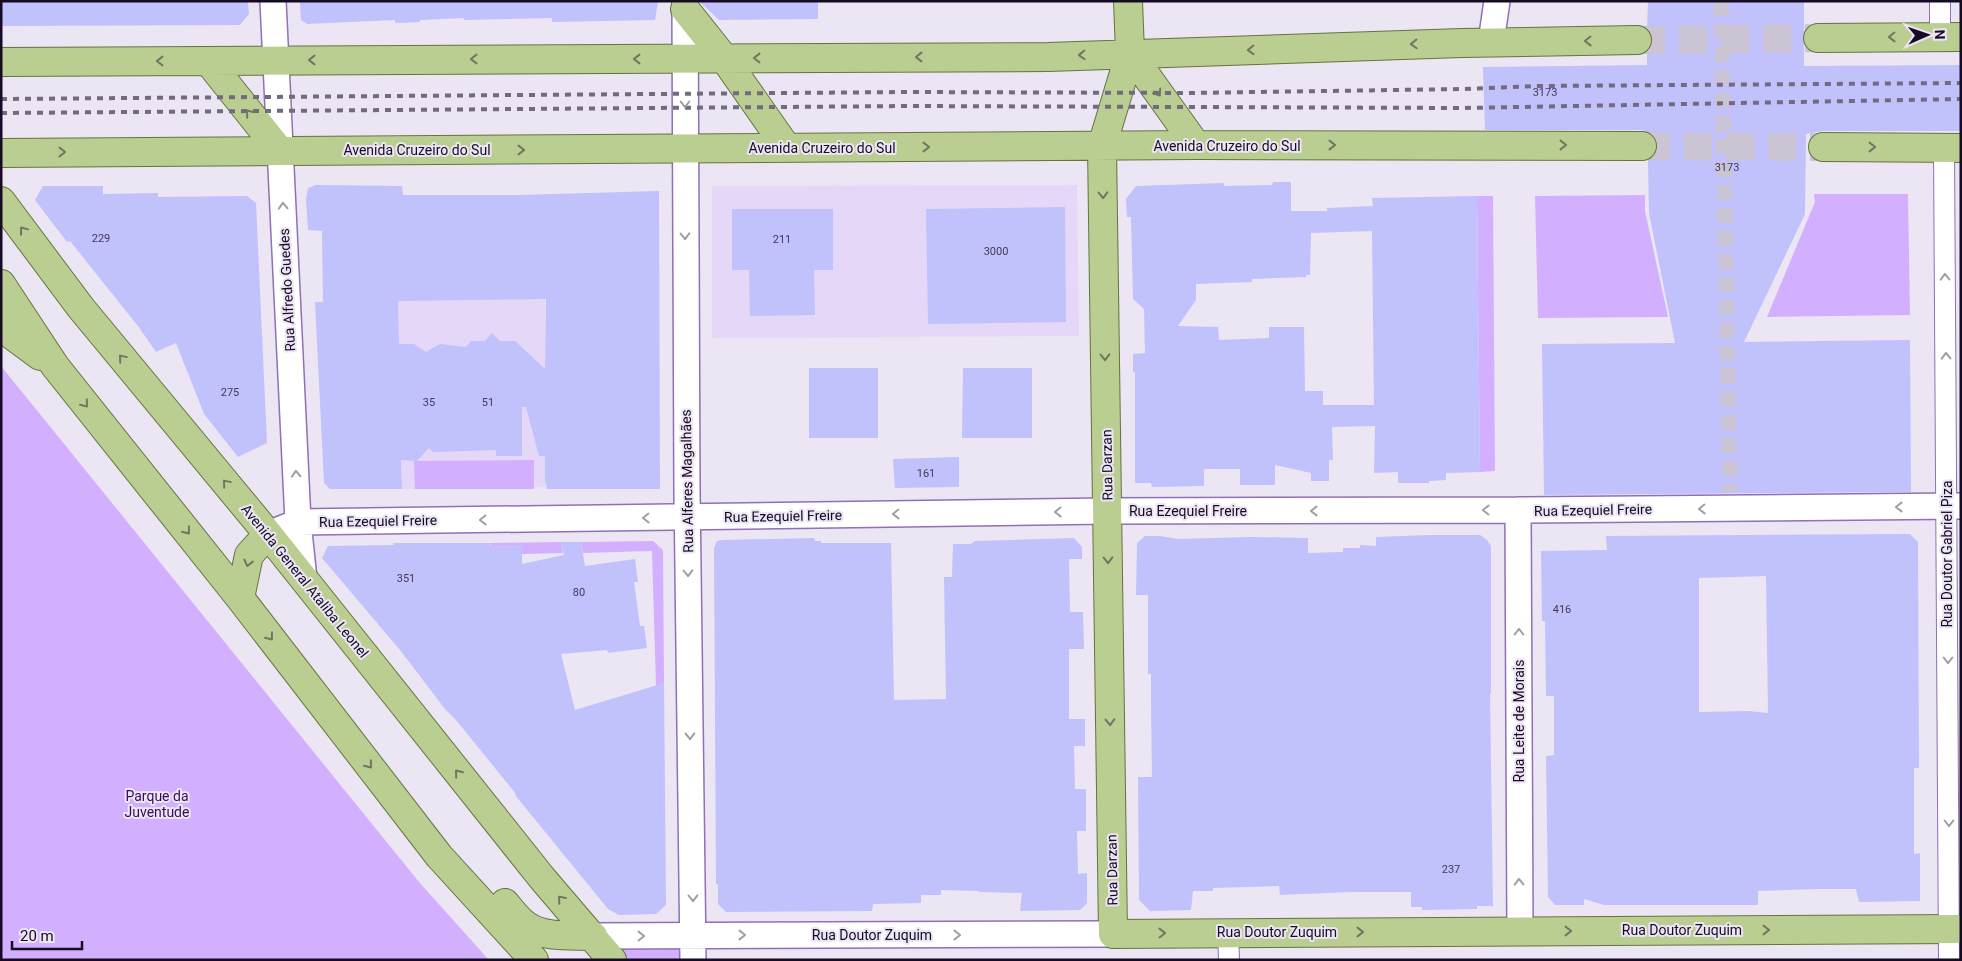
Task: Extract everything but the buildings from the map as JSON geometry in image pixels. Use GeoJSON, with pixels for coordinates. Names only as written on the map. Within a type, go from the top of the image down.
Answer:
{"type":"FeatureCollection","features":[{"type":"Feature","properties":{"kind":"main road","name":"Rua Darzan"},"geometry":{"type":"LineString","coordinates":[[1113,934],[1102,146],[1130,53],[1128,1]]}},
{"type":"Feature","properties":{"kind":"main road"},"geometry":{"type":"LineString","coordinates":[[685,5],[787,148]]}},
{"type":"Feature","properties":{"kind":"main road"},"geometry":{"type":"LineString","coordinates":[[1818,38],[1951,37]]}},
{"type":"Feature","properties":{"kind":"main road"},"geometry":{"type":"LineString","coordinates":[[1,62],[1038,57],[1491,42],[1637,40]]}},
{"type":"Feature","properties":{"kind":"main road"},"geometry":{"type":"LineString","coordinates":[[1130,53],[1196,146]]}},
{"type":"Feature","properties":{"kind":"main road"},"geometry":{"type":"LineString","coordinates":[[208,61],[280,151]]}},
{"type":"Feature","properties":{"kind":"main road","name":"Avenida Cruzeiro do Sul"},"geometry":{"type":"LineString","coordinates":[[1,153],[1102,146],[1642,146]]}},
{"type":"Feature","properties":{"kind":"main road"},"geometry":{"type":"LineString","coordinates":[[1823,147],[1952,148]]}},
{"type":"Feature","properties":{"kind":"main road","name":"Avenida General Ataliba Leonel"},"geometry":{"type":"LineString","coordinates":[[1,201],[81,308],[268,534],[542,878],[612,960]]}},
{"type":"Feature","properties":{"kind":"main road"},"geometry":{"type":"LineString","coordinates":[[1,284],[55,366],[240,598],[439,856],[534,960]]}},
{"type":"Feature","properties":{"kind":"main road"},"geometry":{"type":"LineString","coordinates":[[1,323],[13,336],[34,353],[55,366]]}},
{"type":"Feature","properties":{"kind":"main road"},"geometry":{"type":"LineString","coordinates":[[240,598],[249,556],[268,534]]}},
{"type":"Feature","properties":{"kind":"main road"},"geometry":{"type":"LineString","coordinates":[[439,856],[485,882],[525,925],[534,930],[556,934],[593,936]]}},
{"type":"Feature","properties":{"kind":"main road","name":"Rua Doutor Zuquim"},"geometry":{"type":"LineString","coordinates":[[1113,934],[1955,929]]}},
{"type":"Feature","properties":{"kind":"street","name":"Rua Alfredo Guedes"},"geometry":{"type":"LineString","coordinates":[[273,1],[298,522],[304,579]]}},
{"type":"Feature","properties":{"kind":"street"},"geometry":{"type":"LineString","coordinates":[[1491,42],[1496,1]]}},
{"type":"Feature","properties":{"kind":"street"},"geometry":{"type":"LineString","coordinates":[[1940,1],[1951,37]]}},
{"type":"Feature","properties":{"kind":"street","name":"Rua Alferes Magalhães"},"geometry":{"type":"LineString","coordinates":[[685,5],[693,948]]}},
{"type":"Feature","properties":{"kind":"street","name":"Rua Doutor Gabriel Piza"},"geometry":{"type":"LineString","coordinates":[[1949,960],[1955,929],[1954,506],[1946,386],[1952,148]]}},
{"type":"Feature","properties":{"kind":"street","name":"Rua Ezequiel Freire"},"geometry":{"type":"LineString","coordinates":[[268,534],[298,522],[1107,511],[1954,506]]}},
{"type":"Feature","properties":{"kind":"street","name":"Rua Leite de Morais"},"geometry":{"type":"LineString","coordinates":[[1518,510],[1520,931]]}},
{"type":"Feature","properties":{"kind":"street"},"geometry":{"type":"LineString","coordinates":[[1228,932],[1229,960]]}},
{"type":"Feature","properties":{"kind":"street","name":"Rua Doutor Zuquim"},"geometry":{"type":"LineString","coordinates":[[593,936],[693,948],[1113,934]]}},
{"type":"Feature","properties":{"kind":"shaded area"},"geometry":{"type":"Polygon","coordinates":[[[1077,185],[1079,336],[712,338],[712,186],[1077,185]]]}},
{"type":"Feature","properties":{"kind":"shaded area"},"geometry":{"type":"Polygon","coordinates":[[[545,299],[545,487],[402,489],[398,300],[545,299]]]}},
{"type":"Feature","properties":{"kind":"green space"},"geometry":{"type":"Polygon","coordinates":[[[1814,194],[1908,194],[1910,315],[1767,317],[1815,202],[1814,194]]]}},
{"type":"Feature","properties":{"kind":"green space"},"geometry":{"type":"Polygon","coordinates":[[[1645,195],[1645,211],[1668,317],[1538,318],[1535,196],[1645,195]]]}},
{"type":"Feature","properties":{"kind":"green space"},"geometry":{"type":"Polygon","coordinates":[[[1477,196],[1493,196],[1495,471],[1480,472],[1477,196]]]}},
{"type":"Feature","properties":{"kind":"green space","name":"Parque da Juventude"},"geometry":{"type":"Polygon","coordinates":[[[1,366],[419,882],[489,960],[1,960],[1,366]]]}},
{"type":"Feature","properties":{"kind":"green space"},"geometry":{"type":"Polygon","coordinates":[[[534,460],[534,489],[415,489],[414,461],[534,460]]]}},
{"type":"Feature","properties":{"kind":"green space"},"geometry":{"type":"Polygon","coordinates":[[[653,541],[663,550],[664,683],[656,686],[652,551],[583,553],[581,542],[653,541]]]}},
{"type":"Feature","properties":{"kind":"green space"},"geometry":{"type":"Polygon","coordinates":[[[561,542],[563,553],[493,555],[490,543],[561,542]]]}},
{"type":"Feature","properties":{"kind":"green space"},"geometry":{"type":"Polygon","coordinates":[[[689,940],[689,960],[619,960],[604,942],[689,940]]]}},
{"type":"Feature","properties":{"kind":"tunnel"},"geometry":{"type":"LineString","coordinates":[[1721,1],[1730,491]]}},
{"type":"Feature","properties":{"kind":"tunnel"},"geometry":{"type":"LineString","coordinates":[[1637,40],[1818,38]]}},
{"type":"Feature","properties":{"kind":"tunnel"},"geometry":{"type":"LineString","coordinates":[[1642,146],[1823,147]]}},
{"type":"Feature","properties":{"kind":"railway"},"geometry":{"type":"LineString","coordinates":[[1,99],[911,92],[1188,93],[1464,89],[1539,86],[1961,83]]}},
{"type":"Feature","properties":{"kind":"railway"},"geometry":{"type":"LineString","coordinates":[[1,113],[910,106],[1463,108],[1961,99]]}}]}
